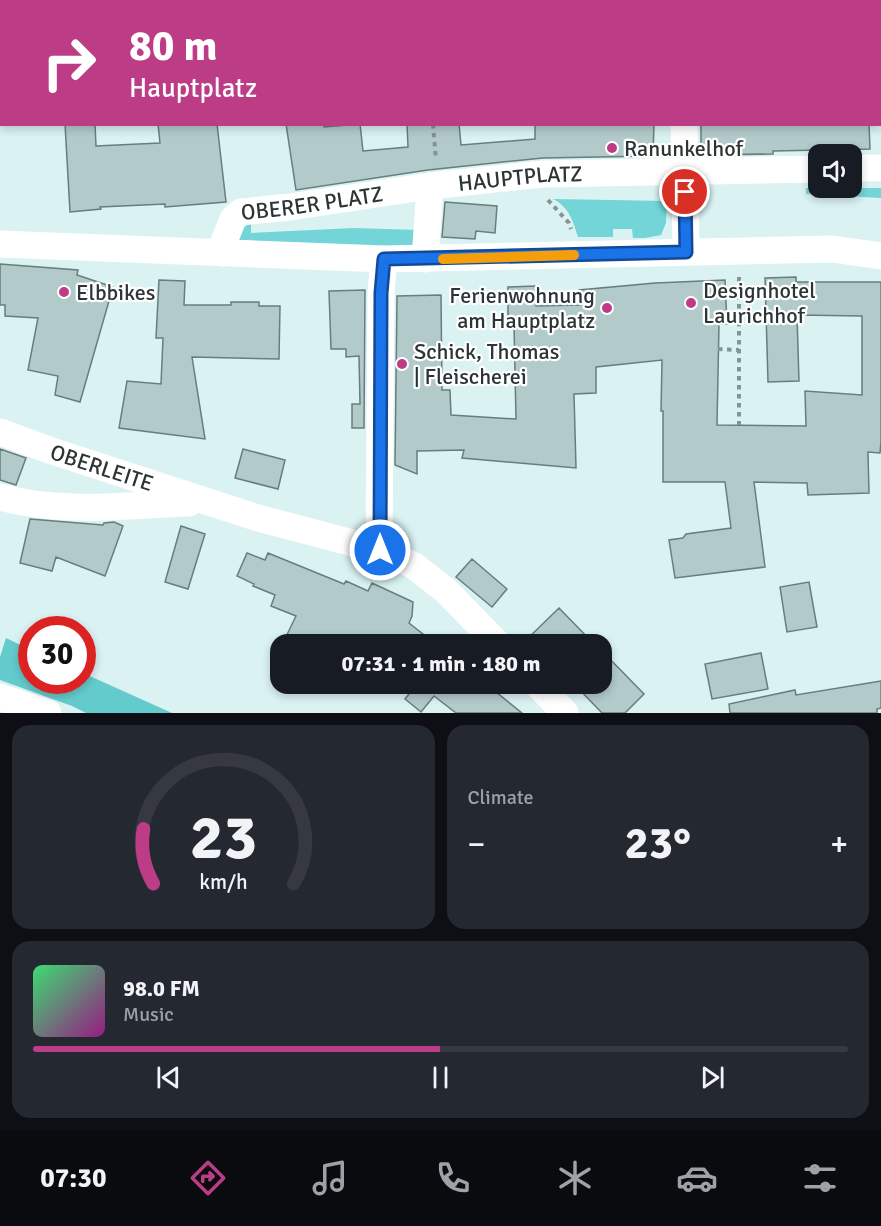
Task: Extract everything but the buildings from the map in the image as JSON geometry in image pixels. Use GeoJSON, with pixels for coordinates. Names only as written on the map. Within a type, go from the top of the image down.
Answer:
{"type":"FeatureCollection","features":[{"type":"Feature","properties":{"kind":"street"},"geometry":{"type":"LineString","coordinates":[[684,126],[686,252]]}},
{"type":"Feature","properties":{"kind":"street"},"geometry":{"type":"LineString","coordinates":[[862,168],[881,168]]}},
{"type":"Feature","properties":{"kind":"street","name":"HAUPTPLATZ"},"geometry":{"type":"LineString","coordinates":[[425,259],[434,185],[543,174],[808,169]]}},
{"type":"Feature","properties":{"kind":"street","name":"OBERER PLATZ"},"geometry":{"type":"LineString","coordinates":[[222,253],[228,229],[233,219],[241,212],[290,207],[434,185]]}},
{"type":"Feature","properties":{"kind":"street","name":"OBERER PLATZ"},"geometry":{"type":"LineString","coordinates":[[0,244],[384,259]]}},
{"type":"Feature","properties":{"kind":"street"},"geometry":{"type":"LineString","coordinates":[[380,550],[381,293],[384,259],[832,249],[881,256]]}},
{"type":"Feature","properties":{"kind":"street","name":"OBERLEITE"},"geometry":{"type":"LineString","coordinates":[[0,432],[205,502],[380,550],[413,565],[445,590],[488,634]]}},
{"type":"Feature","properties":{"kind":"street","name":"OBERLEITE"},"geometry":{"type":"LineString","coordinates":[[0,496],[37,504],[76,508],[205,502]]}},
{"type":"Feature","properties":{"kind":"street"},"geometry":{"type":"LineString","coordinates":[[547,694],[565,713]]}},
{"type":"Feature","properties":{"kind":"street"},"geometry":{"type":"LineString","coordinates":[[0,697],[48,713]]}},
{"type":"Feature","properties":{"kind":"path"},"geometry":{"type":"LineString","coordinates":[[433,126],[434,185]]}},
{"type":"Feature","properties":{"kind":"path"},"geometry":{"type":"LineString","coordinates":[[738,267],[739,425]]}},
{"type":"Feature","properties":{"kind":"path"},"geometry":{"type":"LineString","coordinates":[[718,349],[739,350]]}},
{"type":"Feature","properties":{"kind":"shaded area"},"geometry":{"type":"Polygon","coordinates":[[[862,188],[881,188],[881,198],[862,197],[862,188]]]}},
{"type":"Feature","properties":{"kind":"shaded area"},"geometry":{"type":"Polygon","coordinates":[[[553,199],[667,201],[666,223],[661,235],[645,238],[633,238],[632,229],[613,229],[613,237],[578,237],[567,210],[553,199]]]}},
{"type":"Feature","properties":{"kind":"shaded area"},"geometry":{"type":"Polygon","coordinates":[[[251,220],[251,233],[354,228],[418,230],[418,249],[237,240],[238,233],[251,220]]]}},
{"type":"Feature","properties":{"kind":"shaded area"},"geometry":{"type":"Polygon","coordinates":[[[6,638],[18,644],[18,686],[0,680],[0,657],[6,638]]]}},
{"type":"Feature","properties":{"kind":"shaded area"},"geometry":{"type":"Polygon","coordinates":[[[96,679],[172,713],[86,713],[39,694],[96,694],[96,679]]]}},
{"type":"Feature","properties":{"kind":"slow traffic"},"geometry":{"type":"LineString","coordinates":[[443,259],[574,255]]}},
{"type":"Feature","properties":{"kind":"place","name":"Ranunkelhof"},"geometry":{"type":"Point","coordinates":[612,148]}},
{"type":"Feature","properties":{"kind":"place","name":"Elbbikes"},"geometry":{"type":"Point","coordinates":[64,292]}},
{"type":"Feature","properties":{"kind":"place","name":"Designhotel Laurichhof"},"geometry":{"type":"Point","coordinates":[691,303]}},
{"type":"Feature","properties":{"kind":"place","name":"Ferienwohnung am Hauptplatz"},"geometry":{"type":"Point","coordinates":[607,308]}},
{"type":"Feature","properties":{"kind":"place","name":"Schick, Thomas | Fleischerei"},"geometry":{"type":"Point","coordinates":[402,364]}},
{"type":"Feature","properties":{"kind":"route"},"geometry":{"type":"LineString","coordinates":[[380,550],[381,293],[384,259],[686,252],[685,192]]}}]}
